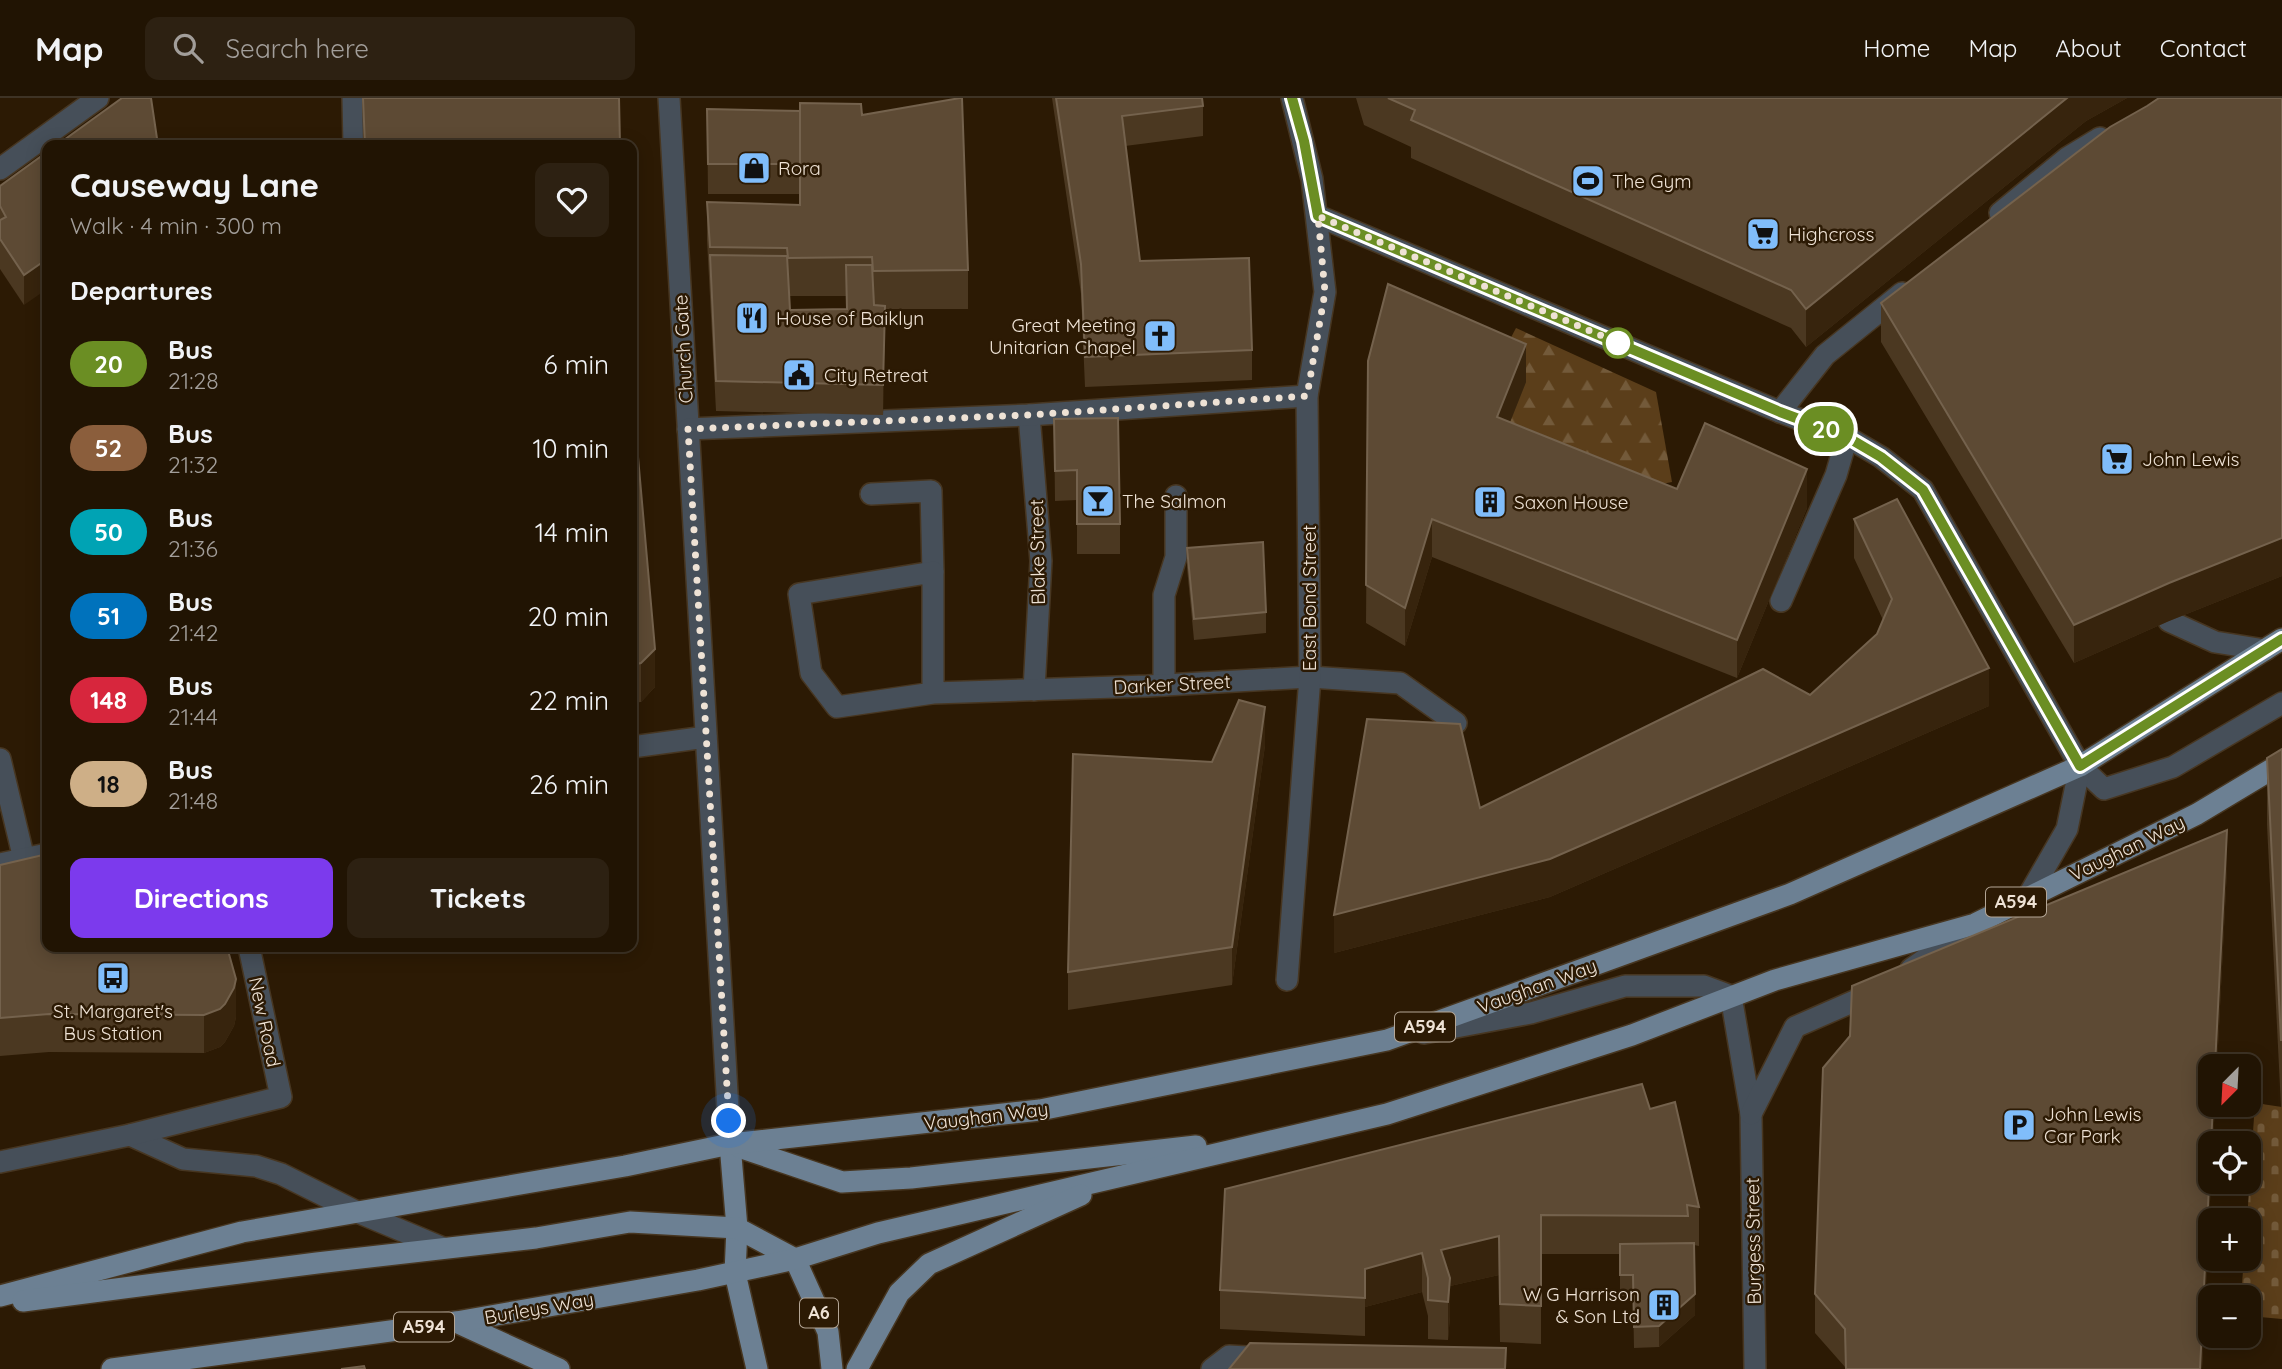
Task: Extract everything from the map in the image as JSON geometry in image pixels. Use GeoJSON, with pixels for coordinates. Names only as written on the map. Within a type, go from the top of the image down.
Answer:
{"type":"FeatureCollection","features":[{"type":"Feature","properties":{"kind":"main road","name":"Vaughan Way"},"geometry":{"type":"LineString","coordinates":[[730,1144],[1040,1110],[1387,1041],[1790,894],[2080,766],[2274,644]]}},
{"type":"Feature","properties":{"kind":"main road","name":"Vaughan Way"},"geometry":{"type":"LineString","coordinates":[[878,1233],[1399,1110],[1633,1035],[1797,973],[1975,924],[2196,814],[2282,763]]}},
{"type":"Feature","properties":{"kind":"main road","name":"A594"},"geometry":{"type":"LineString","coordinates":[[0,1296],[242,1232],[625,1166],[730,1144],[842,1182],[911,1178],[1285,1137]]}},
{"type":"Feature","properties":{"kind":"main road"},"geometry":{"type":"LineString","coordinates":[[730,1144],[737,1228],[735,1273],[757,1369]]}},
{"type":"Feature","properties":{"kind":"main road"},"geometry":{"type":"LineString","coordinates":[[857,1369],[899,1293],[929,1264],[1124,1175]]}},
{"type":"Feature","properties":{"kind":"main road"},"geometry":{"type":"LineString","coordinates":[[0,1304],[536,1238],[630,1222],[737,1228],[795,1259]]}},
{"type":"Feature","properties":{"kind":"main road","name":"Burleys Way"},"geometry":{"type":"LineString","coordinates":[[112,1369],[456,1322],[735,1273],[795,1259],[878,1233]]}},
{"type":"Feature","properties":{"kind":"main road","name":"A6"},"geometry":{"type":"LineString","coordinates":[[795,1259],[828,1332],[832,1369]]}},
{"type":"Feature","properties":{"kind":"main road"},"geometry":{"type":"LineString","coordinates":[[456,1322],[559,1369]]}},
{"type":"Feature","properties":{"kind":"street"},"geometry":{"type":"LineString","coordinates":[[0,169],[99,98]]}},
{"type":"Feature","properties":{"kind":"street"},"geometry":{"type":"LineString","coordinates":[[353,98],[355,140]]}},
{"type":"Feature","properties":{"kind":"street","name":"Church Gate"},"geometry":{"type":"LineString","coordinates":[[668,98],[730,1144]]}},
{"type":"Feature","properties":{"kind":"street","name":"East Bond Street"},"geometry":{"type":"LineString","coordinates":[[1287,980],[1310,677],[1307,396],[1325,292],[1318,216],[1307,154],[1292,98]]}},
{"type":"Feature","properties":{"kind":"street"},"geometry":{"type":"LineString","coordinates":[[1983,226],[2067,158],[2118,128]]}},
{"type":"Feature","properties":{"kind":"street"},"geometry":{"type":"LineString","coordinates":[[1318,216],[1780,412],[1847,437],[1881,457],[1923,490],[2080,766],[2104,789],[2173,766],[2282,703]]}},
{"type":"Feature","properties":{"kind":"street"},"geometry":{"type":"LineString","coordinates":[[1780,412],[1825,355],[1921,277]]}},
{"type":"Feature","properties":{"kind":"street"},"geometry":{"type":"LineString","coordinates":[[688,429],[1029,415],[1307,396]]}},
{"type":"Feature","properties":{"kind":"street","name":"Blake Street"},"geometry":{"type":"LineString","coordinates":[[1029,415],[1041,561],[1034,690]]}},
{"type":"Feature","properties":{"kind":"street"},"geometry":{"type":"LineString","coordinates":[[1781,601],[1836,475],[1847,437]]}},
{"type":"Feature","properties":{"kind":"street"},"geometry":{"type":"LineString","coordinates":[[870,495],[931,491],[933,693]]}},
{"type":"Feature","properties":{"kind":"street"},"geometry":{"type":"LineString","coordinates":[[1164,685],[1164,595],[1176,557],[1176,496]]}},
{"type":"Feature","properties":{"kind":"street","name":"Darker Street"},"geometry":{"type":"LineString","coordinates":[[933,572],[799,594],[811,673],[837,707],[933,693],[1310,677],[1400,683],[1456,723]]}},
{"type":"Feature","properties":{"kind":"street"},"geometry":{"type":"LineString","coordinates":[[2169,621],[2216,642],[2274,644]]}},
{"type":"Feature","properties":{"kind":"street"},"geometry":{"type":"LineString","coordinates":[[637,746],[706,737]]}},
{"type":"Feature","properties":{"kind":"street"},"geometry":{"type":"LineString","coordinates":[[0,759],[24,859]]}},
{"type":"Feature","properties":{"kind":"street"},"geometry":{"type":"LineString","coordinates":[[2029,895],[2067,829],[2080,766]]}},
{"type":"Feature","properties":{"kind":"street"},"geometry":{"type":"LineString","coordinates":[[0,864],[42,855]]}},
{"type":"Feature","properties":{"kind":"street","name":"Burgess Street"},"geometry":{"type":"LineString","coordinates":[[1751,1114],[1795,1027],[1882,989],[1975,924]]}},
{"type":"Feature","properties":{"kind":"street","name":"New Road"},"geometry":{"type":"LineString","coordinates":[[130,1135],[281,1097],[250,952]]}},
{"type":"Feature","properties":{"kind":"street"},"geometry":{"type":"LineString","coordinates":[[1387,1041],[1531,1013],[1625,986],[1704,986],[1731,996]]}},
{"type":"Feature","properties":{"kind":"street","name":"Burgess Street"},"geometry":{"type":"LineString","coordinates":[[1731,996],[1751,1114],[1755,1369]]}},
{"type":"Feature","properties":{"kind":"street"},"geometry":{"type":"LineString","coordinates":[[0,1162],[130,1135],[183,1159],[256,1166],[281,1174],[355,1211],[443,1248]]}},
{"type":"Feature","properties":{"kind":"street"},"geometry":{"type":"LineString","coordinates":[[1212,1369],[1229,1356],[1288,1359]]}},
{"type":"Feature","properties":{"kind":"green space"},"geometry":{"type":"Polygon","coordinates":[[[1516,328],[1656,392],[1672,482],[1599,496],[1497,455],[1495,368],[1516,328]]]}},
{"type":"Feature","properties":{"kind":"green space"},"geometry":{"type":"Polygon","coordinates":[[[2261,1104],[2282,1107],[2282,1319],[2261,1317],[2261,1285],[2242,1285],[2243,1271],[2261,1271],[2261,1208],[2248,1208],[2249,1194],[2261,1194],[2261,1131],[2253,1131],[2254,1117],[2261,1117],[2261,1104]]]}},
{"type":"Feature","properties":{"kind":"building"},"geometry":{"type":"Polygon","coordinates":[[[122,98],[151,98],[157,140],[64,140],[122,98]]]}},
{"type":"Feature","properties":{"kind":"building"},"geometry":{"type":"Polygon","coordinates":[[[363,98],[619,98],[620,140],[365,140],[363,98]]]}},
{"type":"Feature","properties":{"kind":"building"},"geometry":{"type":"Polygon","coordinates":[[[962,98],[968,270],[873,271],[872,257],[788,258],[787,248],[710,247],[707,202],[800,205],[800,103],[861,104],[862,115],[962,98]]]}},
{"type":"Feature","properties":{"kind":"building"},"geometry":{"type":"Polygon","coordinates":[[[1056,98],[1202,98],[1203,106],[1122,116],[1140,261],[1249,258],[1252,350],[1085,357],[1081,264],[1056,98]]]}},
{"type":"Feature","properties":{"kind":"building","name":"Highcross"},"geometry":{"type":"Polygon","coordinates":[[[1388,98],[2067,98],[1806,309],[1791,290],[1411,120],[1415,110],[1388,98]]]}},
{"type":"Feature","properties":{"kind":"building","name":"John Lewis"},"geometry":{"type":"Polygon","coordinates":[[[2159,98],[2282,98],[2282,538],[2074,625],[1881,303],[2110,127],[2159,98]]]}},
{"type":"Feature","properties":{"kind":"building"},"geometry":{"type":"Polygon","coordinates":[[[707,109],[800,111],[800,164],[708,164],[707,109]]]}},
{"type":"Feature","properties":{"kind":"building"},"geometry":{"type":"Polygon","coordinates":[[[42,156],[42,262],[24,275],[0,239],[0,220],[6,217],[0,206],[0,186],[42,156]]]}},
{"type":"Feature","properties":{"kind":"building","name":"City Retreat"},"geometry":{"type":"Polygon","coordinates":[[[710,255],[787,256],[790,310],[847,309],[846,265],[872,265],[874,305],[885,306],[883,385],[716,381],[710,255]]]}},
{"type":"Feature","properties":{"kind":"building","name":"Saxon House"},"geometry":{"type":"Polygon","coordinates":[[[1388,284],[1526,344],[1497,417],[1677,489],[1705,423],[1807,469],[1737,640],[1432,519],[1405,608],[1366,585],[1368,361],[1388,284]]]}},
{"type":"Feature","properties":{"kind":"building","name":"The Salmon"},"geometry":{"type":"Polygon","coordinates":[[[1118,418],[1120,524],[1077,524],[1077,470],[1055,471],[1054,419],[1118,418]]]}},
{"type":"Feature","properties":{"kind":"building"},"geometry":{"type":"Polygon","coordinates":[[[637,446],[655,649],[637,664],[637,446]]]}},
{"type":"Feature","properties":{"kind":"building"},"geometry":{"type":"Polygon","coordinates":[[[1897,499],[1989,668],[1550,859],[1334,915],[1367,719],[1460,724],[1480,808],[1763,669],[1810,695],[1877,634],[1892,599],[1854,519],[1897,499]]]}},
{"type":"Feature","properties":{"kind":"building"},"geometry":{"type":"Polygon","coordinates":[[[1263,542],[1266,612],[1194,619],[1187,548],[1263,542]]]}},
{"type":"Feature","properties":{"kind":"building"},"geometry":{"type":"Polygon","coordinates":[[[1239,700],[1265,707],[1232,947],[1068,972],[1073,754],[1212,762],[1239,700]]]}},
{"type":"Feature","properties":{"kind":"building"},"geometry":{"type":"Polygon","coordinates":[[[2282,749],[2282,1040],[2281,1040],[2267,758],[2282,749]]]}},
{"type":"Feature","properties":{"kind":"building","name":"John Lewis Car Park"},"geometry":{"type":"Polygon","coordinates":[[[2227,830],[2216,1054],[2198,1054],[2198,1117],[2212,1117],[2212,1131],[2198,1131],[2198,1194],[2209,1194],[2208,1208],[2198,1208],[2198,1271],[2205,1271],[2204,1285],[2198,1285],[2200,1369],[1846,1369],[1845,1329],[1815,1294],[1823,1068],[1850,1036],[1852,986],[2227,830]]]}},
{"type":"Feature","properties":{"kind":"building","name":"St. Margaret's Bus Station"},"geometry":{"type":"Polygon","coordinates":[[[42,855],[42,952],[228,952],[236,979],[225,1004],[220,1009],[204,1015],[49,1014],[0,1018],[0,865],[42,855]]]}},
{"type":"Feature","properties":{"kind":"building"},"geometry":{"type":"Polygon","coordinates":[[[1642,1084],[1650,1109],[1675,1102],[1699,1207],[1687,1205],[1688,1216],[1541,1215],[1541,1306],[1500,1304],[1499,1236],[1441,1250],[1450,1278],[1448,1302],[1428,1300],[1428,1278],[1422,1253],[1365,1269],[1365,1298],[1220,1290],[1225,1189],[1642,1084]]]}},
{"type":"Feature","properties":{"kind":"building","name":"W G Harrison & Son Ltd"},"geometry":{"type":"Polygon","coordinates":[[[1694,1243],[1695,1294],[1659,1326],[1634,1327],[1633,1275],[1620,1275],[1620,1244],[1694,1243]]]}},
{"type":"Feature","properties":{"kind":"building"},"geometry":{"type":"Polygon","coordinates":[[[1250,1343],[1506,1348],[1505,1369],[1229,1369],[1250,1343]]]}},
{"type":"Feature","properties":{"kind":"building"},"geometry":{"type":"Polygon","coordinates":[[[364,1366],[365,1369],[341,1369],[364,1366]]]}},
{"type":"Feature","properties":{"kind":"bus line","name":"20"},"geometry":{"type":"LineString","coordinates":[[1292,98],[1304,141],[1318,216],[1780,412],[1847,437],[1881,457],[1923,490],[2080,766],[2282,639]]}},
{"type":"Feature","properties":{"kind":"place","name":"Rora"},"geometry":{"type":"Point","coordinates":[754,168]}},
{"type":"Feature","properties":{"kind":"place","name":"The Gym"},"geometry":{"type":"Point","coordinates":[1588,181]}},
{"type":"Feature","properties":{"kind":"place","name":"Highcross"},"geometry":{"type":"Point","coordinates":[1763,234]}},
{"type":"Feature","properties":{"kind":"place","name":"House of Baiklyn"},"geometry":{"type":"Point","coordinates":[752,318]}},
{"type":"Feature","properties":{"kind":"place","name":"Great Meeting Unitarian Chapel"},"geometry":{"type":"Point","coordinates":[1160,336]}},
{"type":"Feature","properties":{"kind":"place","name":"City Retreat"},"geometry":{"type":"Point","coordinates":[799,375]}},
{"type":"Feature","properties":{"kind":"place","name":"John Lewis"},"geometry":{"type":"Point","coordinates":[2117,459]}},
{"type":"Feature","properties":{"kind":"place","name":"The Salmon"},"geometry":{"type":"Point","coordinates":[1098,501]}},
{"type":"Feature","properties":{"kind":"place","name":"Saxon House"},"geometry":{"type":"Point","coordinates":[1490,502]}},
{"type":"Feature","properties":{"kind":"place","name":"St. Margaret's Bus Station"},"geometry":{"type":"Point","coordinates":[113,978]}},
{"type":"Feature","properties":{"kind":"place","name":"John Lewis Car Park"},"geometry":{"type":"Point","coordinates":[2019,1125]}},
{"type":"Feature","properties":{"kind":"place","name":"W G Harrison & Son Ltd"},"geometry":{"type":"Point","coordinates":[1664,1305]}},
{"type":"Feature","properties":{"kind":"route"},"geometry":{"type":"LineString","coordinates":[[729,1121],[688,429],[1029,415],[1307,396],[1325,292],[1318,216],[1626,346],[1618,343]]}}]}
